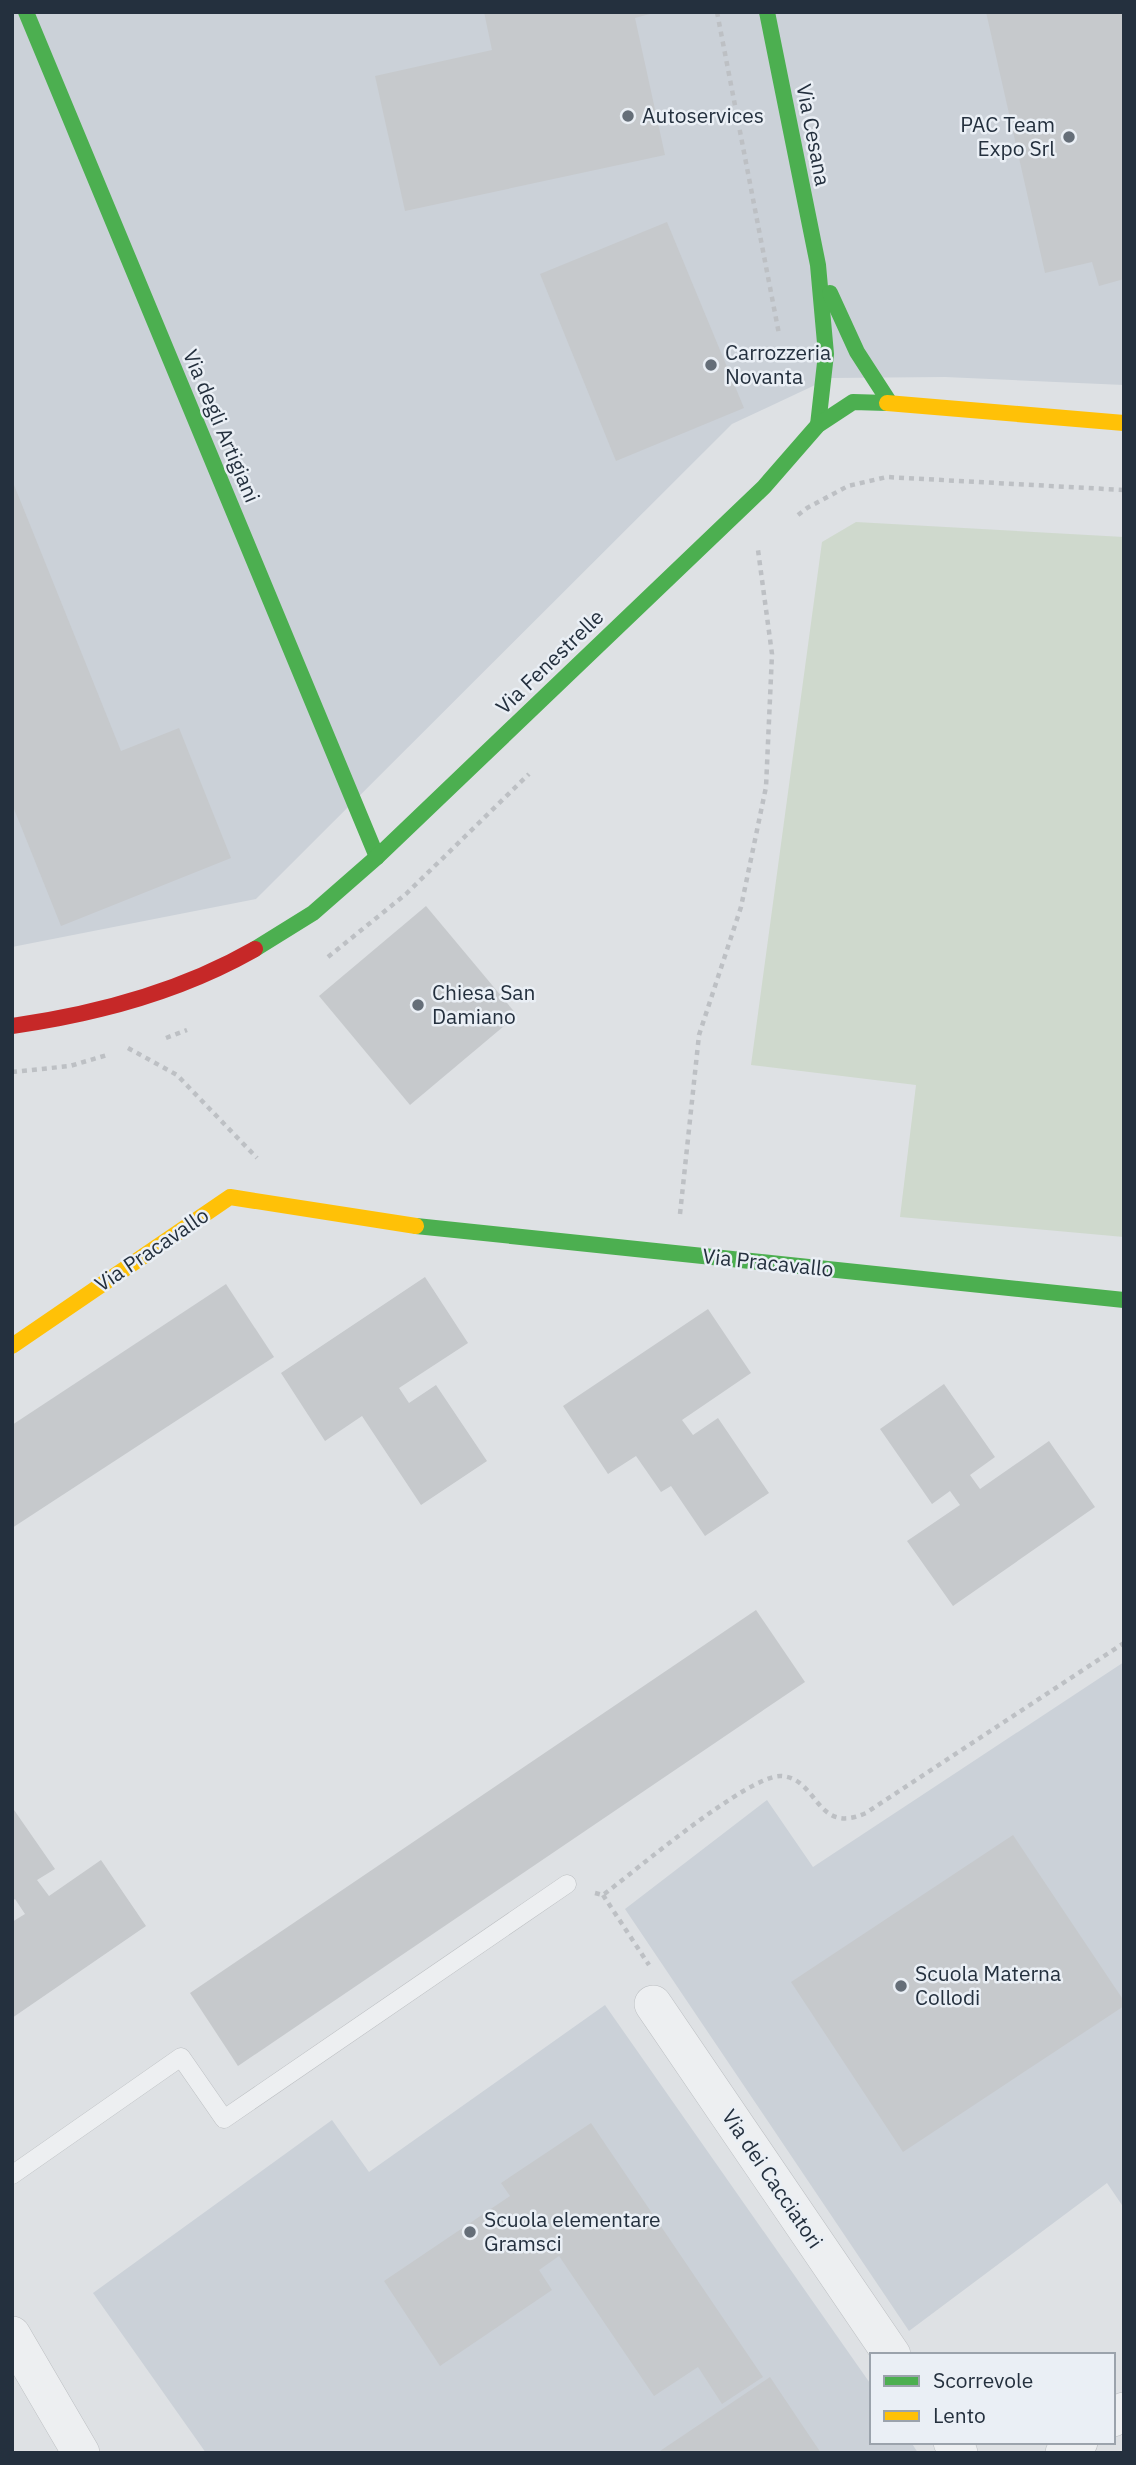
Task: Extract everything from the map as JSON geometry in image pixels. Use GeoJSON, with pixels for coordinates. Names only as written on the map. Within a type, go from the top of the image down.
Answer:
{"type":"FeatureCollection","features":[{"type":"Feature","properties":{"kind":"street","name":"Via degli Artigiani"},"geometry":{"type":"LineString","coordinates":[[26,12],[377,857]]}},
{"type":"Feature","properties":{"kind":"street","name":"Via Cesana"},"geometry":{"type":"LineString","coordinates":[[767,12],[818,265],[825,354],[818,425]]}},
{"type":"Feature","properties":{"kind":"street","name":"Via Cesana"},"geometry":{"type":"LineString","coordinates":[[818,265],[857,352],[890,402]]}},
{"type":"Feature","properties":{"kind":"street","name":"Via Fenestrelle"},"geometry":{"type":"LineString","coordinates":[[12,1026],[57,1021],[159,994],[248,955],[314,912],[377,857],[764,487],[818,425],[853,402],[890,402],[1124,423]]}},
{"type":"Feature","properties":{"kind":"street","name":"Via Pracavallo"},"geometry":{"type":"LineString","coordinates":[[12,1346],[230,1197],[411,1225],[1124,1300]]}},
{"type":"Feature","properties":{"kind":"street","name":"Via dei Cacciatori"},"geometry":{"type":"LineString","coordinates":[[653,2004],[891,2353]]}},
{"type":"Feature","properties":{"kind":"street"},"geometry":{"type":"LineString","coordinates":[[12,2335],[81,2453]]}},
{"type":"Feature","properties":{"kind":"lane"},"geometry":{"type":"LineString","coordinates":[[12,2175],[181,2057],[225,2119],[567,1884]]}},
{"type":"Feature","properties":{"kind":"path"},"geometry":{"type":"LineString","coordinates":[[717,12],[780,335]]}},
{"type":"Feature","properties":{"kind":"path"},"geometry":{"type":"LineString","coordinates":[[764,487],[787,525],[807,508],[848,486],[887,477],[1124,490]]}},
{"type":"Feature","properties":{"kind":"path"},"geometry":{"type":"LineString","coordinates":[[680,1214],[699,1035],[741,907],[766,787],[772,654],[759,549],[749,559]]}},
{"type":"Feature","properties":{"kind":"path"},"geometry":{"type":"LineString","coordinates":[[317,964],[340,950],[406,894],[530,773]]}},
{"type":"Feature","properties":{"kind":"path"},"geometry":{"type":"LineString","coordinates":[[153,1041],[190,1029]]}},
{"type":"Feature","properties":{"kind":"path"},"geometry":{"type":"LineString","coordinates":[[12,1072],[70,1066],[141,1045]]}},
{"type":"Feature","properties":{"kind":"path"},"geometry":{"type":"LineString","coordinates":[[128,1048],[177,1075],[259,1160]]}},
{"type":"Feature","properties":{"kind":"path"},"geometry":{"type":"LineString","coordinates":[[567,1884],[603,1895],[729,1799],[762,1780],[777,1776],[791,1777],[823,1811],[839,1819],[853,1819],[898,1793],[1124,1643]]}},
{"type":"Feature","properties":{"kind":"shaded area"},"geometry":{"type":"Polygon","coordinates":[[[12,12],[1124,12],[1124,385],[945,377],[830,378],[732,424],[256,899],[12,947],[12,12]]]}},
{"type":"Feature","properties":{"kind":"shaded area"},"geometry":{"type":"Polygon","coordinates":[[[856,522],[1124,537],[1124,1237],[900,1217],[916,1085],[751,1065],[822,542],[856,522]]]}},
{"type":"Feature","properties":{"kind":"shaded area","name":"Scuola Materna Collodi"},"geometry":{"type":"Polygon","coordinates":[[[1124,1662],[1124,2208],[1107,2183],[909,2331],[625,1909],[767,1800],[813,1867],[1124,1662]]]}},
{"type":"Feature","properties":{"kind":"shaded area","name":"Scuola elementare Gramsci"},"geometry":{"type":"Polygon","coordinates":[[[605,2005],[870,2383],[870,2444],[912,2444],[918,2453],[206,2453],[93,2293],[332,2120],[369,2172],[605,2005]]]}},
{"type":"Feature","properties":{"kind":"building"},"geometry":{"type":"Polygon","coordinates":[[[484,12],[657,12],[635,18],[665,155],[405,211],[375,76],[492,50],[484,12]]]}},
{"type":"Feature","properties":{"kind":"building","name":"PAC Team Expo Srl"},"geometry":{"type":"Polygon","coordinates":[[[986,12],[1124,12],[1124,279],[1099,286],[1092,262],[1045,273],[986,12]]]}},
{"type":"Feature","properties":{"kind":"building"},"geometry":{"type":"Polygon","coordinates":[[[667,222],[744,408],[616,461],[540,274],[667,222]]]}},
{"type":"Feature","properties":{"kind":"building"},"geometry":{"type":"Polygon","coordinates":[[[12,480],[121,751],[179,728],[231,858],[61,926],[12,804],[12,480]]]}},
{"type":"Feature","properties":{"kind":"building","name":"Chiesa San Damiano"},"geometry":{"type":"Polygon","coordinates":[[[426,906],[517,1015],[410,1105],[319,996],[426,906]]]}},
{"type":"Feature","properties":{"kind":"building"},"geometry":{"type":"Polygon","coordinates":[[[425,1277],[468,1343],[399,1388],[409,1403],[436,1385],[487,1461],[421,1505],[362,1416],[325,1441],[281,1373],[425,1277]]]}},
{"type":"Feature","properties":{"kind":"building"},"geometry":{"type":"Polygon","coordinates":[[[226,1284],[274,1357],[12,1528],[12,1425],[226,1284]]]}},
{"type":"Feature","properties":{"kind":"building"},"geometry":{"type":"Polygon","coordinates":[[[708,1309],[751,1373],[682,1420],[693,1435],[718,1418],[769,1493],[705,1536],[671,1486],[661,1492],[636,1456],[608,1474],[563,1406],[708,1309]]]}},
{"type":"Feature","properties":{"kind":"building"},"geometry":{"type":"Polygon","coordinates":[[[944,1384],[995,1457],[970,1475],[980,1489],[1049,1441],[1095,1507],[953,1606],[907,1541],[960,1505],[950,1491],[932,1504],[880,1429],[944,1384]]]}},
{"type":"Feature","properties":{"kind":"building"},"geometry":{"type":"Polygon","coordinates":[[[756,1610],[805,1682],[238,2066],[190,1993],[756,1610]]]}},
{"type":"Feature","properties":{"kind":"building"},"geometry":{"type":"Polygon","coordinates":[[[12,1807],[55,1869],[37,1880],[49,1896],[101,1860],[146,1926],[12,2018],[12,1922],[25,1914],[15,1899],[12,1901],[12,1807]]]}},
{"type":"Feature","properties":{"kind":"building"},"geometry":{"type":"Polygon","coordinates":[[[1013,1835],[1124,2001],[1124,2006],[903,2152],[791,1982],[1013,1835]]]}},
{"type":"Feature","properties":{"kind":"building"},"geometry":{"type":"Polygon","coordinates":[[[591,2123],[763,2377],[722,2404],[698,2367],[654,2396],[559,2256],[539,2270],[552,2290],[440,2366],[384,2281],[510,2196],[501,2183],[591,2123]]]}},
{"type":"Feature","properties":{"kind":"building"},"geometry":{"type":"Polygon","coordinates":[[[770,2377],[821,2453],[657,2453],[770,2377]]]}},
{"type":"Feature","properties":{"kind":"traffic: fast"},"geometry":{"type":"LineString","coordinates":[[26,12],[377,857]]}},
{"type":"Feature","properties":{"kind":"traffic: fast"},"geometry":{"type":"LineString","coordinates":[[767,12],[818,265],[826,354],[818,425]]}},
{"type":"Feature","properties":{"kind":"traffic: fast"},"geometry":{"type":"LineString","coordinates":[[830,293],[857,352],[890,403]]}},
{"type":"Feature","properties":{"kind":"traffic: fast"},"geometry":{"type":"LineString","coordinates":[[255,949],[313,913],[377,857],[764,487],[818,425],[853,402],[887,403]]}},
{"type":"Feature","properties":{"kind":"traffic: fast"},"geometry":{"type":"LineString","coordinates":[[416,1226],[1124,1300]]}},
{"type":"Feature","properties":{"kind":"traffic: slow"},"geometry":{"type":"LineString","coordinates":[[887,403],[1124,423]]}},
{"type":"Feature","properties":{"kind":"traffic: slow"},"geometry":{"type":"LineString","coordinates":[[12,1346],[230,1197],[416,1226]]}},
{"type":"Feature","properties":{"kind":"traffic: jam"},"geometry":{"type":"LineString","coordinates":[[12,1026],[75,1015],[137,999],[197,977],[255,949]]}},
{"type":"Feature","properties":{"kind":"place","name":"Autoservices"},"geometry":{"type":"Point","coordinates":[628,116]}},
{"type":"Feature","properties":{"kind":"place","name":"PAC Team Expo Srl"},"geometry":{"type":"Point","coordinates":[1069,137]}},
{"type":"Feature","properties":{"kind":"place","name":"Carrozzeria Novanta"},"geometry":{"type":"Point","coordinates":[711,365]}},
{"type":"Feature","properties":{"kind":"place","name":"Chiesa San Damiano"},"geometry":{"type":"Point","coordinates":[418,1005]}},
{"type":"Feature","properties":{"kind":"place","name":"Scuola Materna Collodi"},"geometry":{"type":"Point","coordinates":[901,1986]}},
{"type":"Feature","properties":{"kind":"place","name":"Scuola elementare Gramsci"},"geometry":{"type":"Point","coordinates":[470,2232]}}]}
